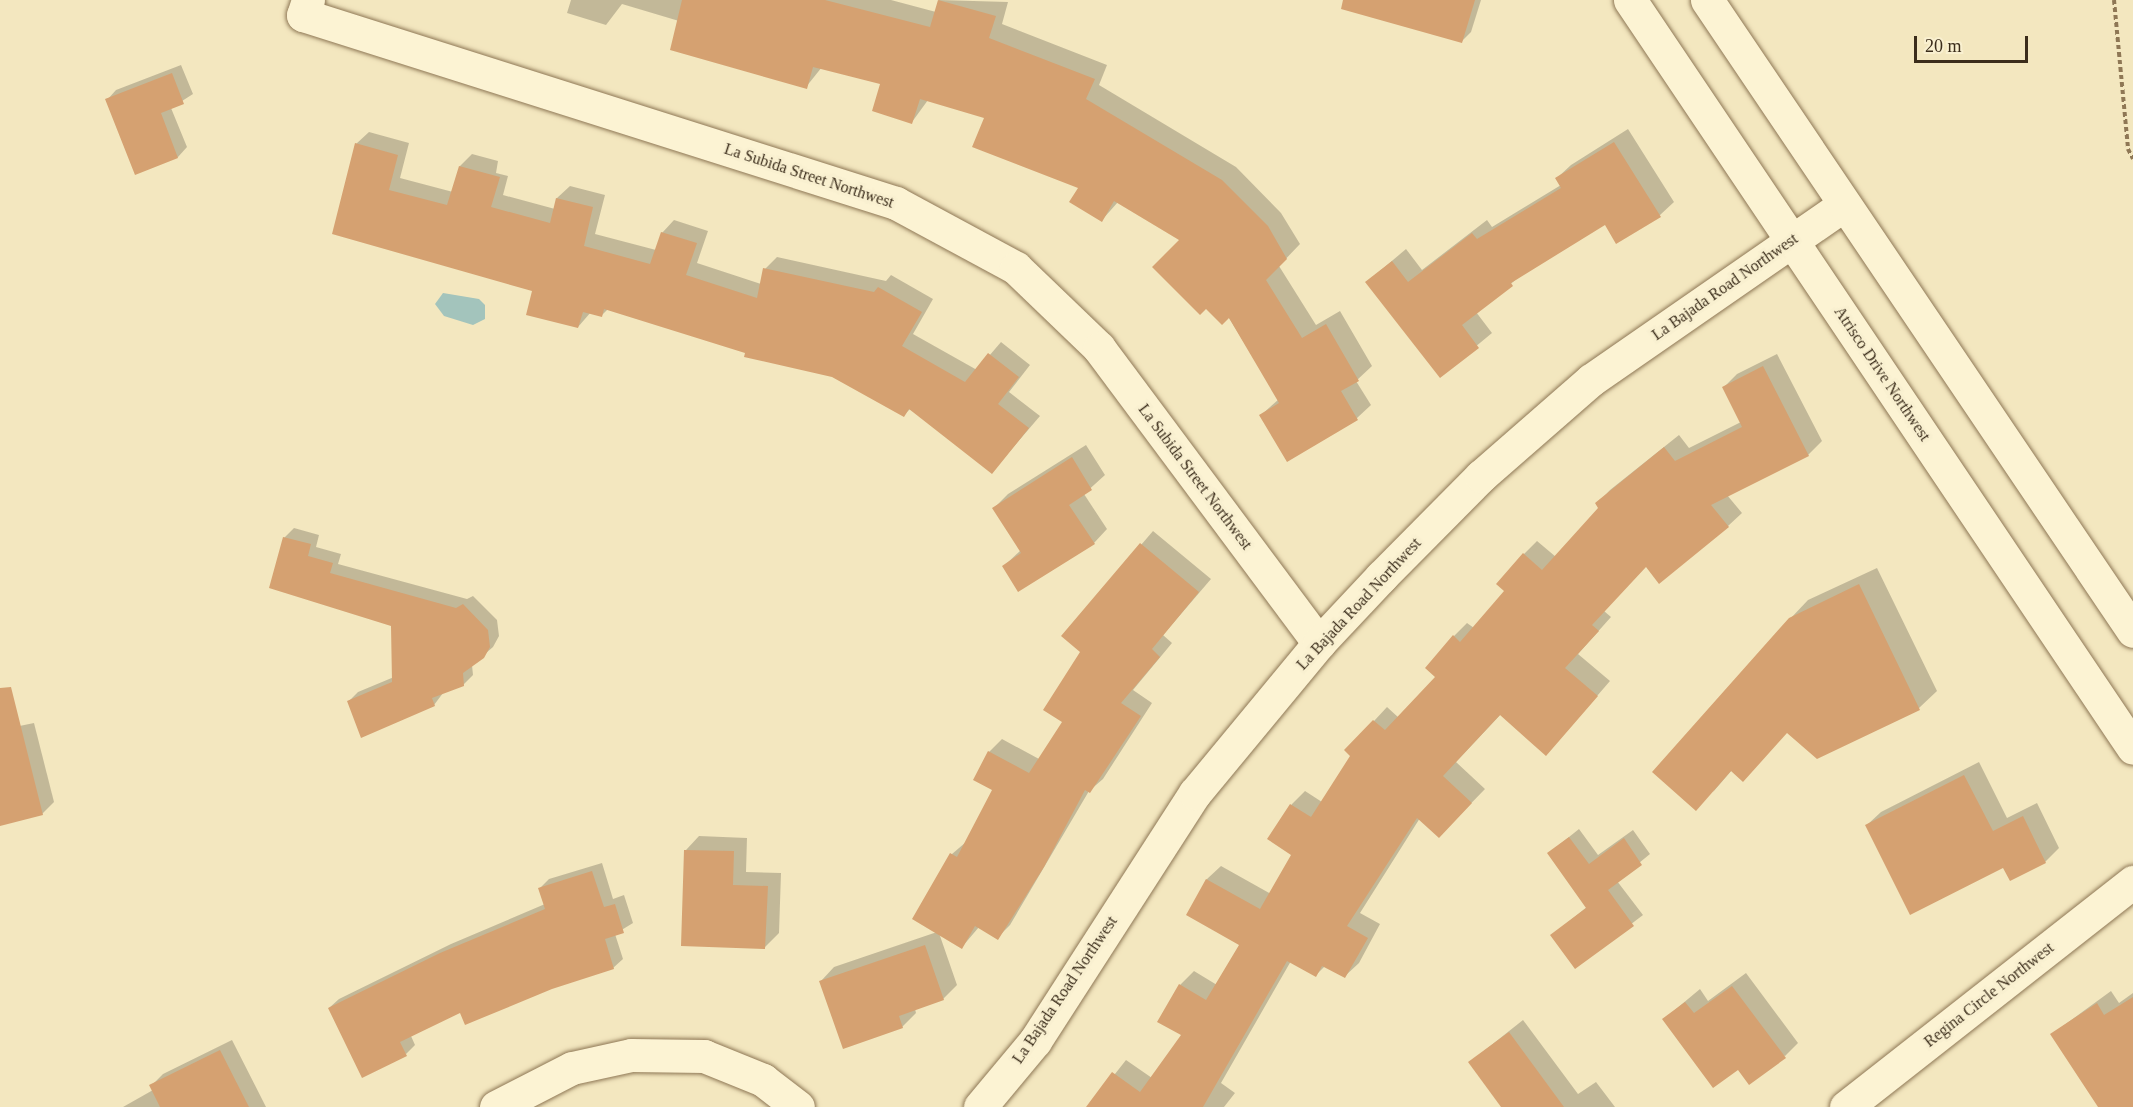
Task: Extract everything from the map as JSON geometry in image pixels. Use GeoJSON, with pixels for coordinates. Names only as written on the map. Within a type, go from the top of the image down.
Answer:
{"type":"FeatureCollection","features":[{"type":"Feature","properties":{"kind":"street","name":"Atrisco Drive Northwest"},"geometry":{"type":"LineString","coordinates":[[1630,0],[2133,748]]}},
{"type":"Feature","properties":{"kind":"street"},"geometry":{"type":"LineString","coordinates":[[1707,0],[2133,631]]}},
{"type":"Feature","properties":{"kind":"street","name":"La Subida Street Northwest"},"geometry":{"type":"LineString","coordinates":[[306,7],[896,203],[1016,268],[1099,348],[1319,643]]}},
{"type":"Feature","properties":{"kind":"street","name":"La Bajada Road Northwest"},"geometry":{"type":"LineString","coordinates":[[980,1107],[1035,1041],[1195,794],[1319,643],[1480,476],[1591,380],[1844,205]]}},
{"type":"Feature","properties":{"kind":"street","name":"Regina Circle Northwest"},"geometry":{"type":"LineString","coordinates":[[1846,1107],[2133,882]]}},
{"type":"Feature","properties":{"kind":"street"},"geometry":{"type":"LineString","coordinates":[[496,1107],[572,1068],[631,1055],[704,1056],[763,1080],[798,1107]]}},
{"type":"Feature","properties":{"kind":"path"},"geometry":{"type":"LineString","coordinates":[[2114,0],[2128,149],[2133,159]]}},
{"type":"Feature","properties":{"kind":"water"},"geometry":{"type":"Polygon","coordinates":[[[443,293],[479,299],[485,305],[485,319],[473,325],[444,316],[435,304],[443,293]]]}},
{"type":"Feature","properties":{"kind":"building"},"geometry":{"type":"Polygon","coordinates":[[[682,0],[825,0],[930,27],[938,0],[996,16],[989,38],[1095,79],[1086,99],[1222,180],[1268,226],[1287,259],[1266,280],[1302,338],[1326,324],[1359,381],[1341,391],[1358,420],[1287,462],[1259,415],[1279,403],[1229,318],[1222,325],[1206,309],[1200,315],[1152,267],[1179,240],[1114,201],[1102,222],[1069,202],[1078,188],[972,147],[984,118],[920,99],[912,124],[872,111],[880,84],[813,67],[807,89],[670,50],[682,0]]]}},
{"type":"Feature","properties":{"kind":"building"},"geometry":{"type":"Polygon","coordinates":[[[1343,0],[1475,0],[1462,43],[1341,9],[1343,0]]]}},
{"type":"Feature","properties":{"kind":"building"},"geometry":{"type":"Polygon","coordinates":[[[172,73],[184,104],[161,113],[178,158],[135,175],[105,99],[172,73]]]}},
{"type":"Feature","properties":{"kind":"building"},"geometry":{"type":"Polygon","coordinates":[[[1614,142],[1661,217],[1616,244],[1605,225],[1511,283],[1513,286],[1462,325],[1479,348],[1440,378],[1365,282],[1392,261],[1408,282],[1472,233],[1477,239],[1561,188],[1555,178],[1614,142]]]}},
{"type":"Feature","properties":{"kind":"building"},"geometry":{"type":"Polygon","coordinates":[[[355,143],[398,155],[389,190],[447,205],[459,166],[500,177],[491,207],[550,223],[556,198],[593,207],[584,246],[650,264],[661,232],[697,243],[686,275],[757,298],[763,268],[874,292],[878,287],[922,312],[902,346],[965,382],[988,353],[1019,377],[998,404],[1029,428],[992,474],[909,409],[904,417],[832,377],[744,357],[745,353],[604,309],[602,317],[583,312],[578,328],[526,315],[532,291],[332,234],[355,143]]]}},
{"type":"Feature","properties":{"kind":"building"},"geometry":{"type":"Polygon","coordinates":[[[1763,366],[1809,456],[1711,505],[1729,527],[1659,584],[1646,567],[1592,625],[1599,631],[1565,668],[1598,696],[1546,756],[1500,715],[1443,776],[1472,803],[1439,838],[1417,818],[1347,926],[1368,938],[1345,978],[1322,966],[1316,977],[1287,961],[1203,1107],[1086,1107],[1112,1072],[1140,1092],[1181,1035],[1157,1022],[1179,984],[1206,1000],[1239,945],[1186,915],[1206,879],[1260,909],[1291,855],[1267,839],[1290,804],[1311,817],[1350,756],[1344,750],[1373,720],[1385,730],[1435,677],[1425,668],[1453,635],[1460,642],[1504,591],[1496,584],[1523,553],[1542,570],[1598,508],[1595,503],[1664,447],[1675,461],[1742,427],[1722,387],[1763,366]]]}},
{"type":"Feature","properties":{"kind":"building"},"geometry":{"type":"Polygon","coordinates":[[[1072,457],[1092,490],[1069,505],[1095,544],[1018,592],[1002,566],[1021,553],[992,508],[1072,457]]]}},
{"type":"Feature","properties":{"kind":"building"},"geometry":{"type":"Polygon","coordinates":[[[283,537],[311,544],[308,556],[333,563],[330,573],[456,608],[463,604],[488,630],[490,647],[484,658],[463,673],[464,686],[432,698],[435,706],[361,738],[347,701],[392,682],[391,626],[269,588],[283,537]]]}},
{"type":"Feature","properties":{"kind":"building"},"geometry":{"type":"Polygon","coordinates":[[[1140,543],[1199,592],[1152,649],[1160,657],[1121,703],[1141,716],[1090,793],[1085,790],[1044,867],[998,940],[975,926],[962,949],[912,919],[950,853],[957,857],[992,790],[973,780],[988,751],[1029,773],[1062,722],[1043,710],[1080,652],[1061,636],[1140,543]]]}},
{"type":"Feature","properties":{"kind":"building"},"geometry":{"type":"Polygon","coordinates":[[[1859,584],[1920,710],[1817,759],[1787,733],[1743,782],[1731,771],[1696,811],[1652,772],[1789,618],[1859,584]]]}},
{"type":"Feature","properties":{"kind":"building"},"geometry":{"type":"Polygon","coordinates":[[[11,687],[43,815],[0,826],[0,688],[11,687]]]}},
{"type":"Feature","properties":{"kind":"building"},"geometry":{"type":"Polygon","coordinates":[[[1964,775],[1993,831],[2023,816],[2046,863],[2010,881],[2003,868],[1910,915],[1865,825],[1964,775]]]}},
{"type":"Feature","properties":{"kind":"building"},"geometry":{"type":"Polygon","coordinates":[[[1569,837],[1589,864],[1624,838],[1642,865],[1608,890],[1634,926],[1575,969],[1550,935],[1586,908],[1547,853],[1569,837]]]}},
{"type":"Feature","properties":{"kind":"building"},"geometry":{"type":"Polygon","coordinates":[[[684,850],[734,851],[733,885],[768,886],[765,949],[681,946],[684,850]]]}},
{"type":"Feature","properties":{"kind":"building"},"geometry":{"type":"Polygon","coordinates":[[[592,871],[604,907],[615,904],[624,933],[605,939],[614,969],[552,989],[465,1025],[460,1013],[400,1042],[407,1056],[362,1078],[328,1008],[440,953],[545,909],[538,888],[592,871]]]}},
{"type":"Feature","properties":{"kind":"building"},"geometry":{"type":"Polygon","coordinates":[[[925,945],[944,1000],[899,1016],[903,1028],[843,1049],[819,981],[925,945]]]}},
{"type":"Feature","properties":{"kind":"building"},"geometry":{"type":"Polygon","coordinates":[[[1732,986],[1786,1058],[1749,1085],[1738,1070],[1713,1088],[1662,1019],[1685,1002],[1694,1013],[1732,986]]]}},
{"type":"Feature","properties":{"kind":"building"},"geometry":{"type":"Polygon","coordinates":[[[2133,997],[2133,1107],[2098,1107],[2050,1034],[2097,1003],[2104,1015],[2133,997]]]}},
{"type":"Feature","properties":{"kind":"building"},"geometry":{"type":"Polygon","coordinates":[[[1509,1032],[1564,1107],[1501,1107],[1468,1062],[1509,1032]]]}},
{"type":"Feature","properties":{"kind":"building"},"geometry":{"type":"Polygon","coordinates":[[[220,1050],[249,1107],[160,1107],[149,1085],[220,1050]]]}}]}
